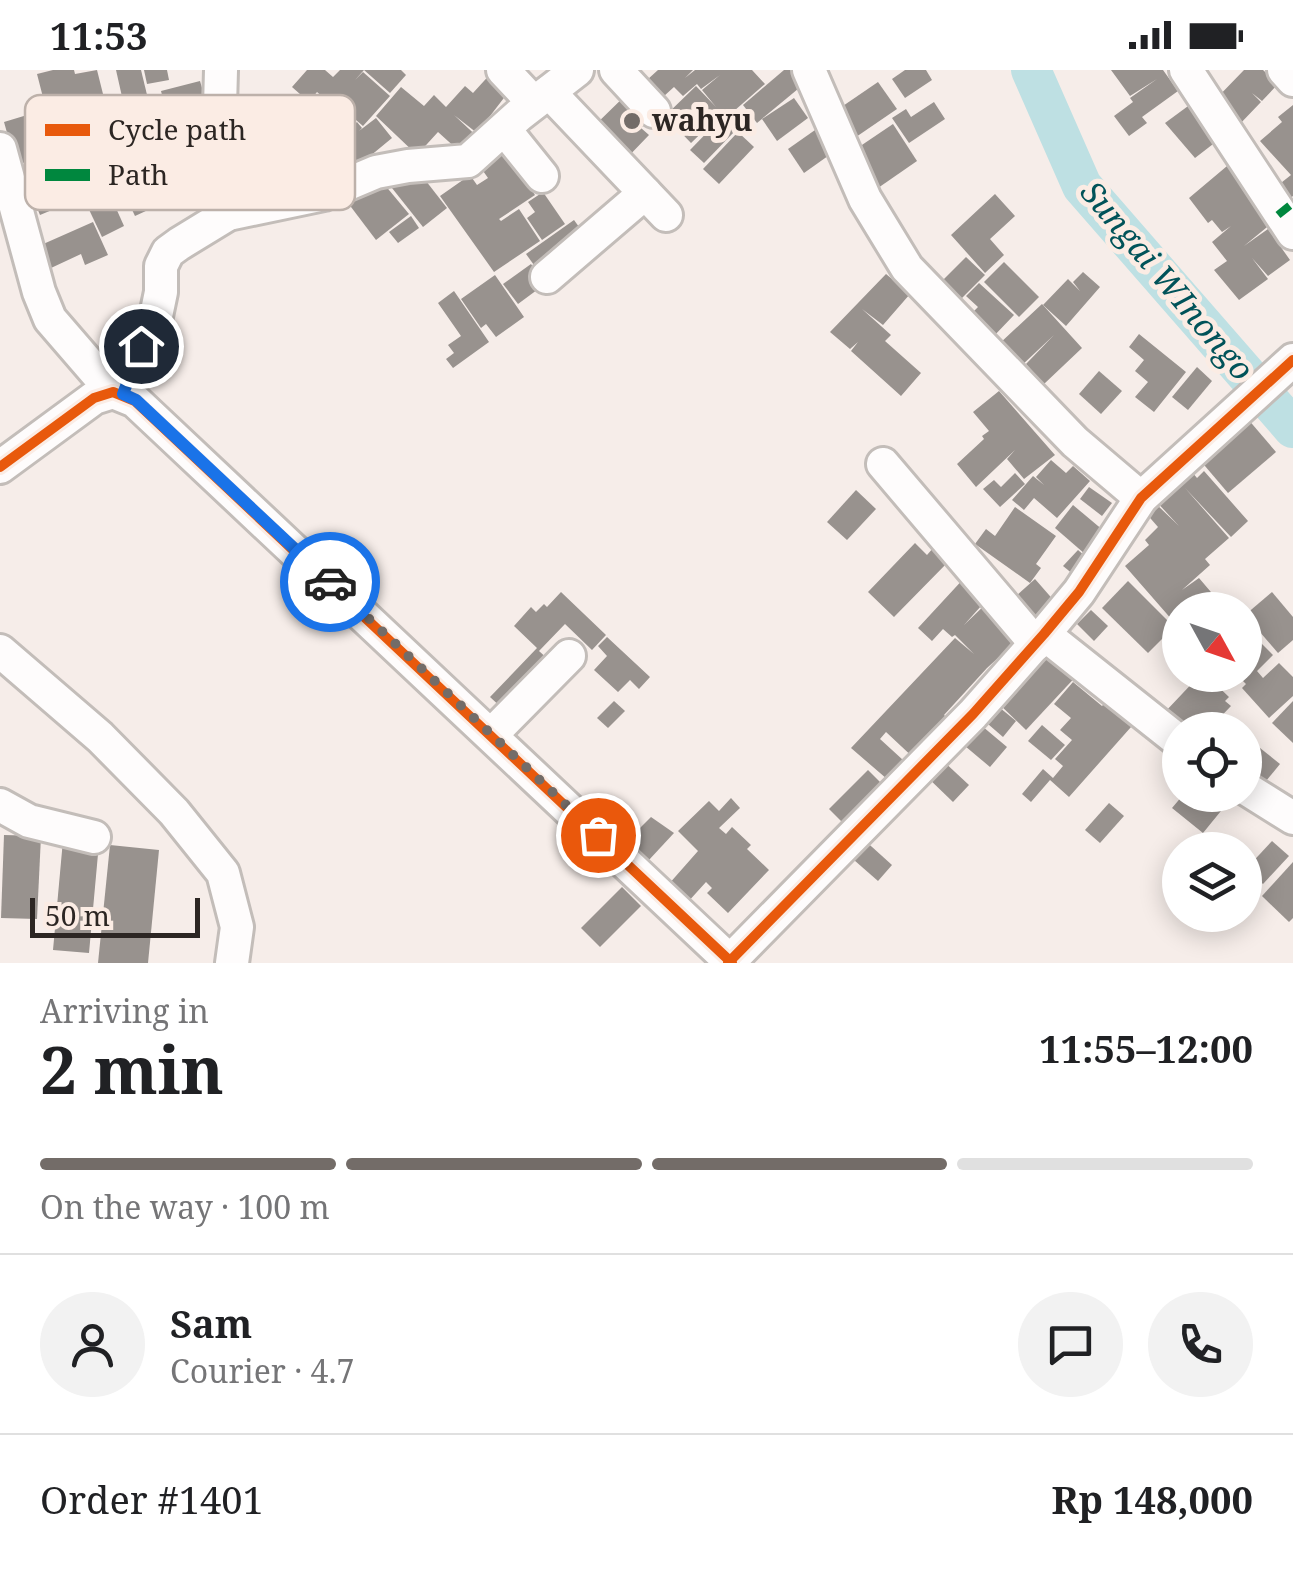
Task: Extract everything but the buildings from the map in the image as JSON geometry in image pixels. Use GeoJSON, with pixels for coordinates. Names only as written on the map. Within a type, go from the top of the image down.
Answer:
{"type":"FeatureCollection","features":[{"type":"Feature","properties":{"kind":"street"},"geometry":{"type":"LineString","coordinates":[[220,95],[221,70]]}},
{"type":"Feature","properties":{"kind":"street"},"geometry":{"type":"LineString","coordinates":[[503,70],[541,97],[656,204],[547,277]]}},
{"type":"Feature","properties":{"kind":"street"},"geometry":{"type":"LineString","coordinates":[[355,181],[408,166],[468,161],[576,70]]}},
{"type":"Feature","properties":{"kind":"street"},"geometry":{"type":"LineString","coordinates":[[616,70],[654,111]]}},
{"type":"Feature","properties":{"kind":"street"},"geometry":{"type":"LineString","coordinates":[[809,70],[865,199],[907,268],[1075,442],[1141,498]]}},
{"type":"Feature","properties":{"kind":"street"},"geometry":{"type":"LineString","coordinates":[[1186,70],[1288,217]]}},
{"type":"Feature","properties":{"kind":"street"},"geometry":{"type":"LineString","coordinates":[[1284,70],[1293,80]]}},
{"type":"Feature","properties":{"kind":"street"},"geometry":{"type":"LineString","coordinates":[[505,130],[542,176]]}},
{"type":"Feature","properties":{"kind":"street"},"geometry":{"type":"LineString","coordinates":[[0,148],[50,319],[118,393],[136,400],[198,457],[730,962],[974,714],[1079,592],[1141,498],[1290,362]]}},
{"type":"Feature","properties":{"kind":"street"},"geometry":{"type":"LineString","coordinates":[[228,210],[228,214]]}},
{"type":"Feature","properties":{"kind":"street"},"geometry":{"type":"LineString","coordinates":[[118,393],[156,316],[161,266],[168,252],[228,214],[247,210]]}},
{"type":"Feature","properties":{"kind":"street"},"geometry":{"type":"LineString","coordinates":[[0,467],[94,398],[118,393]]}},
{"type":"Feature","properties":{"kind":"street"},"geometry":{"type":"LineString","coordinates":[[882,464],[1040,639],[1162,729]]}},
{"type":"Feature","properties":{"kind":"street"},"geometry":{"type":"LineString","coordinates":[[492,734],[569,656]]}},
{"type":"Feature","properties":{"kind":"street"},"geometry":{"type":"LineString","coordinates":[[2,657],[100,737],[174,812],[223,872],[237,927],[232,963]]}},
{"type":"Feature","properties":{"kind":"street"},"geometry":{"type":"LineString","coordinates":[[1262,799],[1293,818]]}},
{"type":"Feature","properties":{"kind":"street"},"geometry":{"type":"LineString","coordinates":[[0,805],[29,822],[94,837]]}},
{"type":"Feature","properties":{"kind":"waterway","name":"Sungai WInongo"},"geometry":{"type":"LineString","coordinates":[[1031,70],[1082,186],[1293,428]]}},
{"type":"Feature","properties":{"kind":"marked path"},"geometry":{"type":"LineString","coordinates":[[1278,215],[1293,203]]}},
{"type":"Feature","properties":{"kind":"cycle path"},"geometry":{"type":"LineString","coordinates":[[728,963],[973,714],[1079,592],[1141,498],[1293,360]]}},
{"type":"Feature","properties":{"kind":"cycle path"},"geometry":{"type":"LineString","coordinates":[[0,467],[94,398],[113,392],[135,401],[732,963]]}},
{"type":"Feature","properties":{"kind":"way so far"},"geometry":{"type":"LineString","coordinates":[[330,582],[598,835]]}},
{"type":"Feature","properties":{"kind":"place","name":"wahyu"},"geometry":{"type":"Point","coordinates":[632,121]}},
{"type":"Feature","properties":{"kind":"route"},"geometry":{"type":"LineString","coordinates":[[141,346],[123,394],[136,400],[330,582]]}}]}
